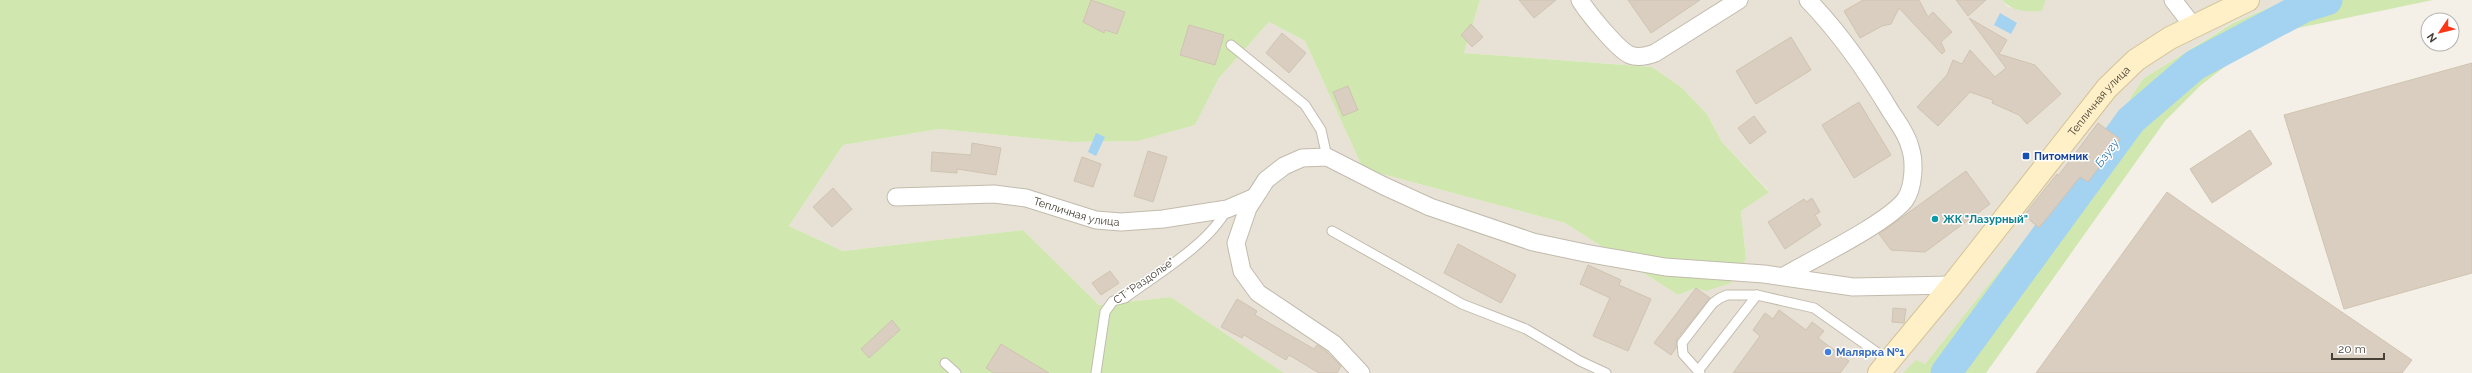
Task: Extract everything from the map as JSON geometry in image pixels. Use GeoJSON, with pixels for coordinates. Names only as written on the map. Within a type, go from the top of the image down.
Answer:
{"type":"FeatureCollection","features":[{"type":"Feature","properties":{"kind":"street"},"geometry":{"type":"LineString","coordinates":[[1580,0],[1621,49],[1630,55],[1644,57],[1655,53],[1739,0]]}},
{"type":"Feature","properties":{"kind":"street"},"geometry":{"type":"LineString","coordinates":[[1784,276],[1888,215],[1906,199],[1911,184],[1913,162],[1910,147],[1905,134],[1874,83],[1838,33],[1808,0]]}},
{"type":"Feature","properties":{"kind":"street"},"geometry":{"type":"LineString","coordinates":[[2173,0],[2193,26]]}},
{"type":"Feature","properties":{"kind":"street","name":"Тепличная улица"},"geometry":{"type":"LineString","coordinates":[[1884,367],[1952,285],[2107,88],[2136,60],[2193,26],[2248,0]]}},
{"type":"Feature","properties":{"kind":"street"},"geometry":{"type":"LineString","coordinates":[[1361,373],[1334,344],[1258,293],[1242,271],[1236,243],[1248,208],[1266,180],[1284,166],[1302,158],[1327,157],[1430,207],[1533,242],[1665,267],[1784,276],[1853,287],[1952,285]]}},
{"type":"Feature","properties":{"kind":"street","name":"Тепличная улица"},"geometry":{"type":"LineString","coordinates":[[896,197],[994,194],[1026,198],[1096,220],[1122,222],[1163,219],[1227,209],[1255,197]]}},
{"type":"Feature","properties":{"kind":"lane"},"geometry":{"type":"LineString","coordinates":[[1231,46],[1305,105],[1321,130],[1327,157]]}},
{"type":"Feature","properties":{"kind":"lane","name":"СТ \"Раздолье\""},"geometry":{"type":"LineString","coordinates":[[1096,373],[1105,312],[1113,302],[1125,298],[1207,236],[1220,223],[1227,209]]}},
{"type":"Feature","properties":{"kind":"lane"},"geometry":{"type":"LineString","coordinates":[[1332,230],[1462,304],[1526,329],[1580,362],[1606,373]]}},
{"type":"Feature","properties":{"kind":"lane"},"geometry":{"type":"LineString","coordinates":[[1757,295],[1699,372],[1687,360],[1681,348],[1682,343],[1713,303],[1727,295],[1757,295],[1814,308],[1884,367]]}},
{"type":"Feature","properties":{"kind":"lane"},"geometry":{"type":"LineString","coordinates":[[945,363],[956,373]]}},
{"type":"Feature","properties":{"kind":"shaded area"},"geometry":{"type":"Polygon","coordinates":[[[1480,0],[2002,0],[2008,7],[2042,11],[2046,0],[2287,0],[2232,23],[2144,78],[2131,96],[2124,123],[2081,192],[2029,234],[1918,373],[1284,373],[1171,297],[1099,305],[1023,230],[843,251],[789,226],[843,145],[939,129],[1071,142],[1137,141],[1195,125],[1219,78],[1269,22],[1305,41],[1363,169],[1565,223],[1678,295],[1696,288],[1731,283],[1746,259],[1741,211],[1769,191],[1722,142],[1707,114],[1681,87],[1652,67],[1464,53],[1480,0]]]}},
{"type":"Feature","properties":{"kind":"green space"},"geometry":{"type":"Polygon","coordinates":[[[0,0],[1480,0],[1464,53],[1652,67],[1681,87],[1707,114],[1722,142],[1769,192],[1741,211],[1746,259],[1731,283],[1706,291],[1696,288],[1678,295],[1565,223],[1363,169],[1305,41],[1269,22],[1219,78],[1195,125],[1138,141],[1071,142],[939,129],[843,145],[789,226],[843,251],[1023,230],[1099,305],[1171,297],[1284,373],[0,373],[0,0]]]}},
{"type":"Feature","properties":{"kind":"green space"},"geometry":{"type":"Polygon","coordinates":[[[2002,0],[2046,0],[2042,11],[2031,11],[2016,9],[2006,4],[2002,0]]]}},
{"type":"Feature","properties":{"kind":"green space"},"geometry":{"type":"Polygon","coordinates":[[[2287,0],[2433,0],[2298,28],[2253,45],[2201,85],[2165,121],[1986,373],[1903,373],[1916,360],[1925,364],[2029,234],[2081,192],[2124,123],[2131,96],[2144,78],[2233,23],[2287,0]]]}},
{"type":"Feature","properties":{"kind":"water"},"geometry":{"type":"Polygon","coordinates":[[[2000,13],[2017,23],[2011,34],[1994,25],[2000,13]]]}},
{"type":"Feature","properties":{"kind":"water"},"geometry":{"type":"Polygon","coordinates":[[[1096,133],[1105,137],[1096,156],[1088,152],[1096,133]]]}},
{"type":"Feature","properties":{"kind":"building"},"geometry":{"type":"Polygon","coordinates":[[[1091,0],[1125,12],[1117,34],[1105,30],[1104,33],[1083,22],[1091,0]]]}},
{"type":"Feature","properties":{"kind":"building"},"geometry":{"type":"Polygon","coordinates":[[[1519,0],[1556,0],[1534,18],[1519,0]]]}},
{"type":"Feature","properties":{"kind":"building"},"geometry":{"type":"Polygon","coordinates":[[[1628,0],[1700,0],[1651,33],[1628,0]]]}},
{"type":"Feature","properties":{"kind":"building"},"geometry":{"type":"Polygon","coordinates":[[[1863,0],[1919,0],[1928,17],[1933,12],[1952,32],[1941,42],[1945,51],[1942,54],[1899,8],[1891,24],[1882,26],[1860,38],[1844,11],[1863,0]]]}},
{"type":"Feature","properties":{"kind":"building"},"geometry":{"type":"Polygon","coordinates":[[[1956,0],[1986,0],[1968,16],[1956,0]]]}},
{"type":"Feature","properties":{"kind":"building"},"geometry":{"type":"Polygon","coordinates":[[[1969,18],[2007,40],[1999,54],[2035,65],[2061,94],[2027,124],[2019,115],[1992,103],[1993,100],[1970,92],[1938,126],[1917,107],[1947,75],[1953,60],[1962,64],[1970,50],[1995,77],[2006,68],[1969,18]]]}},
{"type":"Feature","properties":{"kind":"building"},"geometry":{"type":"Polygon","coordinates":[[[1471,24],[1483,37],[1472,47],[1461,35],[1471,24]]]}},
{"type":"Feature","properties":{"kind":"building"},"geometry":{"type":"Polygon","coordinates":[[[1189,25],[1224,35],[1215,65],[1180,55],[1189,25]]]}},
{"type":"Feature","properties":{"kind":"building"},"geometry":{"type":"Polygon","coordinates":[[[1282,33],[1306,53],[1289,73],[1266,53],[1282,33]]]}},
{"type":"Feature","properties":{"kind":"building"},"geometry":{"type":"Polygon","coordinates":[[[1791,37],[1811,70],[1756,104],[1736,71],[1791,37]]]}},
{"type":"Feature","properties":{"kind":"building"},"geometry":{"type":"Polygon","coordinates":[[[2472,63],[2472,273],[2344,309],[2284,115],[2472,63]]]}},
{"type":"Feature","properties":{"kind":"building"},"geometry":{"type":"Polygon","coordinates":[[[1348,86],[1358,110],[1343,116],[1333,92],[1348,86]]]}},
{"type":"Feature","properties":{"kind":"building"},"geometry":{"type":"Polygon","coordinates":[[[1859,102],[1891,155],[1854,178],[1822,125],[1859,102]]]}},
{"type":"Feature","properties":{"kind":"building"},"geometry":{"type":"Polygon","coordinates":[[[1754,116],[1766,132],[1750,144],[1738,128],[1754,116]]]}},
{"type":"Feature","properties":{"kind":"building"},"geometry":{"type":"Polygon","coordinates":[[[2098,123],[2120,139],[2088,182],[2080,177],[2039,228],[2024,215],[2057,174],[2058,176],[2098,123]]]}},
{"type":"Feature","properties":{"kind":"building"},"geometry":{"type":"Polygon","coordinates":[[[2250,130],[2272,164],[2212,203],[2190,169],[2250,130]]]}},
{"type":"Feature","properties":{"kind":"building"},"geometry":{"type":"Polygon","coordinates":[[[972,143],[1001,148],[996,175],[957,169],[957,173],[931,171],[932,152],[971,155],[972,143]]]}},
{"type":"Feature","properties":{"kind":"building"},"geometry":{"type":"Polygon","coordinates":[[[1148,151],[1167,157],[1153,202],[1134,196],[1148,151]]]}},
{"type":"Feature","properties":{"kind":"building"},"geometry":{"type":"Polygon","coordinates":[[[1082,157],[1101,164],[1093,187],[1074,181],[1082,157]]]}},
{"type":"Feature","properties":{"kind":"building","name":"ЖК \"Лазурный\""},"geometry":{"type":"Polygon","coordinates":[[[1966,171],[1990,204],[1925,252],[1891,250],[1879,234],[1966,171]]]}},
{"type":"Feature","properties":{"kind":"building"},"geometry":{"type":"Polygon","coordinates":[[[833,188],[852,209],[832,227],[813,207],[833,188]]]}},
{"type":"Feature","properties":{"kind":"building"},"geometry":{"type":"Polygon","coordinates":[[[2167,192],[2412,360],[2402,373],[2036,373],[2167,192]]]}},
{"type":"Feature","properties":{"kind":"building"},"geometry":{"type":"Polygon","coordinates":[[[1812,198],[1820,212],[1815,215],[1821,225],[1785,249],[1768,222],[1804,199],[1806,202],[1812,198]]]}},
{"type":"Feature","properties":{"kind":"building"},"geometry":{"type":"Polygon","coordinates":[[[1458,244],[1516,275],[1501,303],[1444,273],[1458,244]]]}},
{"type":"Feature","properties":{"kind":"building"},"geometry":{"type":"Polygon","coordinates":[[[1588,265],[1621,280],[1619,285],[1651,299],[1628,351],[1593,336],[1610,298],[1580,284],[1588,265]]]}},
{"type":"Feature","properties":{"kind":"building"},"geometry":{"type":"Polygon","coordinates":[[[1110,271],[1119,283],[1101,295],[1092,283],[1110,271]]]}},
{"type":"Feature","properties":{"kind":"building"},"geometry":{"type":"Polygon","coordinates":[[[1696,288],[1710,298],[1677,339],[1676,348],[1671,355],[1654,343],[1696,288]]]}},
{"type":"Feature","properties":{"kind":"building"},"geometry":{"type":"Polygon","coordinates":[[[1237,299],[1257,311],[1255,315],[1314,349],[1317,345],[1327,352],[1341,366],[1337,373],[1319,373],[1289,355],[1286,360],[1244,335],[1242,338],[1221,327],[1237,299]]]}},
{"type":"Feature","properties":{"kind":"building"},"geometry":{"type":"Polygon","coordinates":[[[1893,308],[1906,309],[1904,323],[1892,322],[1893,308]]]}},
{"type":"Feature","properties":{"kind":"building"},"geometry":{"type":"Polygon","coordinates":[[[1779,310],[1806,330],[1812,322],[1824,331],[1818,338],[1849,361],[1840,373],[1733,373],[1760,336],[1753,330],[1765,313],[1773,319],[1779,310]]]}},
{"type":"Feature","properties":{"kind":"building"},"geometry":{"type":"Polygon","coordinates":[[[892,320],[900,330],[869,358],[861,349],[892,320]]]}},
{"type":"Feature","properties":{"kind":"building"},"geometry":{"type":"Polygon","coordinates":[[[1001,344],[1049,373],[994,373],[986,368],[1001,344]]]}},
{"type":"Feature","properties":{"kind":"waterway","name":"Бзугу"},"geometry":{"type":"LineString","coordinates":[[1946,373],[2131,120],[2195,65],[2304,7],[2327,0]]}},
{"type":"Feature","properties":{"kind":"place","name":"Питомник"},"geometry":{"type":"Point","coordinates":[2026,156]}},
{"type":"Feature","properties":{"kind":"place","name":"ЖК \"Лазурный\""},"geometry":{"type":"Point","coordinates":[1935,219]}},
{"type":"Feature","properties":{"kind":"place","name":"Малярка №1"},"geometry":{"type":"Point","coordinates":[1828,352]}}]}
